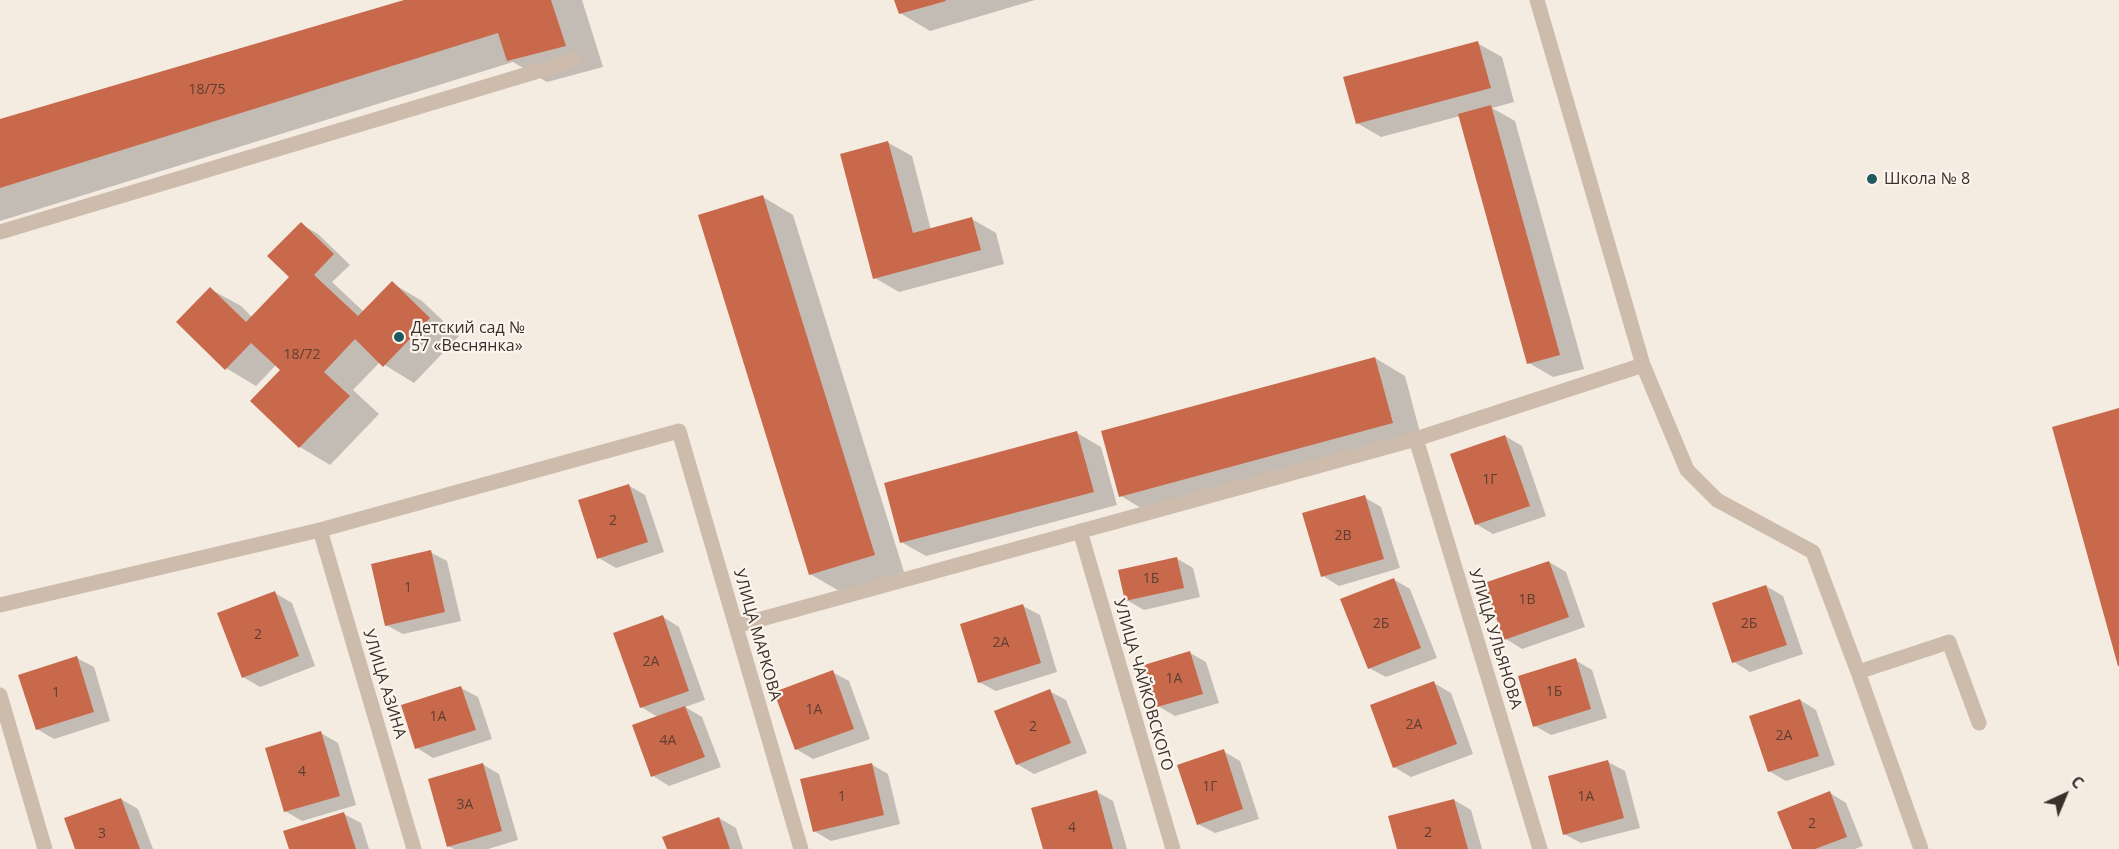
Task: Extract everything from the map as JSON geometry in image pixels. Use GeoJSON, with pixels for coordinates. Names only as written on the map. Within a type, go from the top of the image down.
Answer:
{"type":"FeatureCollection","features":[{"type":"Feature","properties":{"kind":"street"},"geometry":{"type":"LineString","coordinates":[[1537,0],[1643,365],[1687,470],[1717,500],[1813,552],[1921,849]]}},
{"type":"Feature","properties":{"kind":"street"},"geometry":{"type":"LineString","coordinates":[[0,232],[575,60]]}},
{"type":"Feature","properties":{"kind":"street"},"geometry":{"type":"LineString","coordinates":[[736,626],[1416,439],[1643,365]]}},
{"type":"Feature","properties":{"kind":"street","name":"УЛИЦА МАРКОВА"},"geometry":{"type":"LineString","coordinates":[[320,530],[680,431],[801,849]]}},
{"type":"Feature","properties":{"kind":"street","name":"УЛИЦА УЛЬЯНОВА"},"geometry":{"type":"LineString","coordinates":[[1416,439],[1540,849]]}},
{"type":"Feature","properties":{"kind":"street"},"geometry":{"type":"LineString","coordinates":[[0,605],[320,530]]}},
{"type":"Feature","properties":{"kind":"street","name":"УЛИЦА АЗИНА"},"geometry":{"type":"LineString","coordinates":[[320,530],[414,849]]}},
{"type":"Feature","properties":{"kind":"street","name":"УЛИЦА ЧАЙКОВСКОГО"},"geometry":{"type":"LineString","coordinates":[[1080,531],[1173,849]]}},
{"type":"Feature","properties":{"kind":"street"},"geometry":{"type":"LineString","coordinates":[[1858,672],[1949,642],[1979,723]]}},
{"type":"Feature","properties":{"kind":"street"},"geometry":{"type":"LineString","coordinates":[[0,695],[45,849]]}},
{"type":"Feature","properties":{"kind":"building"},"geometry":{"type":"Polygon","coordinates":[[[404,0],[551,0],[566,46],[507,61],[498,33],[0,188],[0,119],[404,0]]]}},
{"type":"Feature","properties":{"kind":"building"},"geometry":{"type":"Polygon","coordinates":[[[894,0],[945,0],[946,1],[899,14],[894,0]]]}},
{"type":"Feature","properties":{"kind":"building"},"geometry":{"type":"Polygon","coordinates":[[[1478,41],[1491,88],[1356,124],[1343,77],[1478,41]]]}},
{"type":"Feature","properties":{"kind":"building"},"geometry":{"type":"Polygon","coordinates":[[[1491,105],[1560,355],[1527,364],[1458,114],[1491,105]]]}},
{"type":"Feature","properties":{"kind":"building"},"geometry":{"type":"Polygon","coordinates":[[[888,141],[913,233],[972,217],[981,250],[873,279],[840,154],[888,141]]]}},
{"type":"Feature","properties":{"kind":"building"},"geometry":{"type":"Polygon","coordinates":[[[763,195],[875,555],[809,575],[698,215],[763,195]]]}},
{"type":"Feature","properties":{"kind":"building"},"geometry":{"type":"Polygon","coordinates":[[[301,222],[334,254],[314,275],[358,316],[392,281],[430,318],[383,367],[355,339],[324,372],[350,396],[299,448],[250,401],[280,370],[251,343],[225,370],[176,322],[210,287],[246,322],[289,277],[267,256],[301,222]]]}},
{"type":"Feature","properties":{"kind":"building"},"geometry":{"type":"Polygon","coordinates":[[[1375,357],[1393,423],[1119,497],[1101,431],[1375,357]]]}},
{"type":"Feature","properties":{"kind":"building"},"geometry":{"type":"Polygon","coordinates":[[[2119,408],[2119,666],[2118,666],[2052,427],[2119,408]]]}},
{"type":"Feature","properties":{"kind":"building"},"geometry":{"type":"Polygon","coordinates":[[[1077,431],[1094,492],[900,543],[884,483],[1077,431]]]}},
{"type":"Feature","properties":{"kind":"building"},"geometry":{"type":"Polygon","coordinates":[[[1505,435],[1530,506],[1475,525],[1450,454],[1505,435]]]}},
{"type":"Feature","properties":{"kind":"building"},"geometry":{"type":"Polygon","coordinates":[[[629,484],[648,542],[597,559],[578,500],[629,484]]]}},
{"type":"Feature","properties":{"kind":"building"},"geometry":{"type":"Polygon","coordinates":[[[1365,495],[1384,559],[1321,577],[1302,513],[1365,495]]]}},
{"type":"Feature","properties":{"kind":"building"},"geometry":{"type":"Polygon","coordinates":[[[431,550],[445,612],[385,626],[371,564],[431,550]]]}},
{"type":"Feature","properties":{"kind":"building"},"geometry":{"type":"Polygon","coordinates":[[[1177,557],[1184,588],[1125,601],[1118,570],[1177,557]]]}},
{"type":"Feature","properties":{"kind":"building"},"geometry":{"type":"Polygon","coordinates":[[[1549,561],[1569,617],[1504,640],[1484,583],[1549,561]]]}},
{"type":"Feature","properties":{"kind":"building"},"geometry":{"type":"Polygon","coordinates":[[[1394,578],[1421,648],[1368,669],[1340,599],[1394,578]]]}},
{"type":"Feature","properties":{"kind":"building"},"geometry":{"type":"Polygon","coordinates":[[[1766,585],[1787,645],[1732,663],[1712,603],[1766,585]]]}},
{"type":"Feature","properties":{"kind":"building"},"geometry":{"type":"Polygon","coordinates":[[[275,591],[299,656],[242,678],[217,613],[275,591]]]}},
{"type":"Feature","properties":{"kind":"building"},"geometry":{"type":"Polygon","coordinates":[[[1023,604],[1041,663],[978,683],[960,624],[1023,604]]]}},
{"type":"Feature","properties":{"kind":"building"},"geometry":{"type":"Polygon","coordinates":[[[663,615],[689,691],[640,708],[613,633],[663,615]]]}},
{"type":"Feature","properties":{"kind":"building"},"geometry":{"type":"Polygon","coordinates":[[[1190,651],[1203,694],[1157,707],[1144,665],[1190,651]]]}},
{"type":"Feature","properties":{"kind":"building"},"geometry":{"type":"Polygon","coordinates":[[[77,656],[94,712],[36,730],[18,675],[77,656]]]}},
{"type":"Feature","properties":{"kind":"building"},"geometry":{"type":"Polygon","coordinates":[[[1576,658],[1591,709],[1533,727],[1518,676],[1576,658]]]}},
{"type":"Feature","properties":{"kind":"building"},"geometry":{"type":"Polygon","coordinates":[[[833,670],[854,729],[795,750],[774,692],[833,670]]]}},
{"type":"Feature","properties":{"kind":"building"},"geometry":{"type":"Polygon","coordinates":[[[1434,681],[1457,744],[1393,768],[1370,705],[1434,681]]]}},
{"type":"Feature","properties":{"kind":"building"},"geometry":{"type":"Polygon","coordinates":[[[461,686],[476,730],[415,749],[401,705],[461,686]]]}},
{"type":"Feature","properties":{"kind":"building"},"geometry":{"type":"Polygon","coordinates":[[[1050,689],[1071,743],[1016,765],[994,711],[1050,689]]]}},
{"type":"Feature","properties":{"kind":"building"},"geometry":{"type":"Polygon","coordinates":[[[1800,699],[1819,756],[1768,772],[1749,716],[1800,699]]]}},
{"type":"Feature","properties":{"kind":"building"},"geometry":{"type":"Polygon","coordinates":[[[685,706],[705,757],[651,777],[632,725],[685,706]]]}},
{"type":"Feature","properties":{"kind":"building"},"geometry":{"type":"Polygon","coordinates":[[[321,731],[340,796],[284,812],[265,748],[321,731]]]}},
{"type":"Feature","properties":{"kind":"building"},"geometry":{"type":"Polygon","coordinates":[[[1224,749],[1243,809],[1197,825],[1177,765],[1224,749]]]}},
{"type":"Feature","properties":{"kind":"building"},"geometry":{"type":"Polygon","coordinates":[[[1608,760],[1624,818],[1563,835],[1548,776],[1608,760]]]}},
{"type":"Feature","properties":{"kind":"building"},"geometry":{"type":"Polygon","coordinates":[[[483,763],[502,831],[447,847],[428,779],[483,763]]]}},
{"type":"Feature","properties":{"kind":"building"},"geometry":{"type":"Polygon","coordinates":[[[872,763],[884,815],[813,832],[800,779],[872,763]]]}},
{"type":"Feature","properties":{"kind":"building"},"geometry":{"type":"Polygon","coordinates":[[[1097,790],[1113,849],[1043,849],[1031,808],[1097,790]]]}},
{"type":"Feature","properties":{"kind":"building"},"geometry":{"type":"Polygon","coordinates":[[[1830,791],[1847,837],[1815,849],[1792,849],[1777,812],[1830,791]]]}},
{"type":"Feature","properties":{"kind":"building"},"geometry":{"type":"Polygon","coordinates":[[[121,798],[140,849],[75,849],[64,818],[121,798]]]}},
{"type":"Feature","properties":{"kind":"building"},"geometry":{"type":"Polygon","coordinates":[[[1454,799],[1468,849],[1397,849],[1388,816],[1454,799]]]}},
{"type":"Feature","properties":{"kind":"building"},"geometry":{"type":"Polygon","coordinates":[[[344,812],[356,849],[289,849],[283,831],[344,812]]]}},
{"type":"Feature","properties":{"kind":"building"},"geometry":{"type":"Polygon","coordinates":[[[719,817],[730,849],[667,849],[662,837],[719,817]]]}},
{"type":"Feature","properties":{"kind":"place","name":"Школа № 8"},"geometry":{"type":"Point","coordinates":[1872,179]}},
{"type":"Feature","properties":{"kind":"place","name":"Детский сад № 57 «Веснянка»"},"geometry":{"type":"Point","coordinates":[399,337]}}]}
